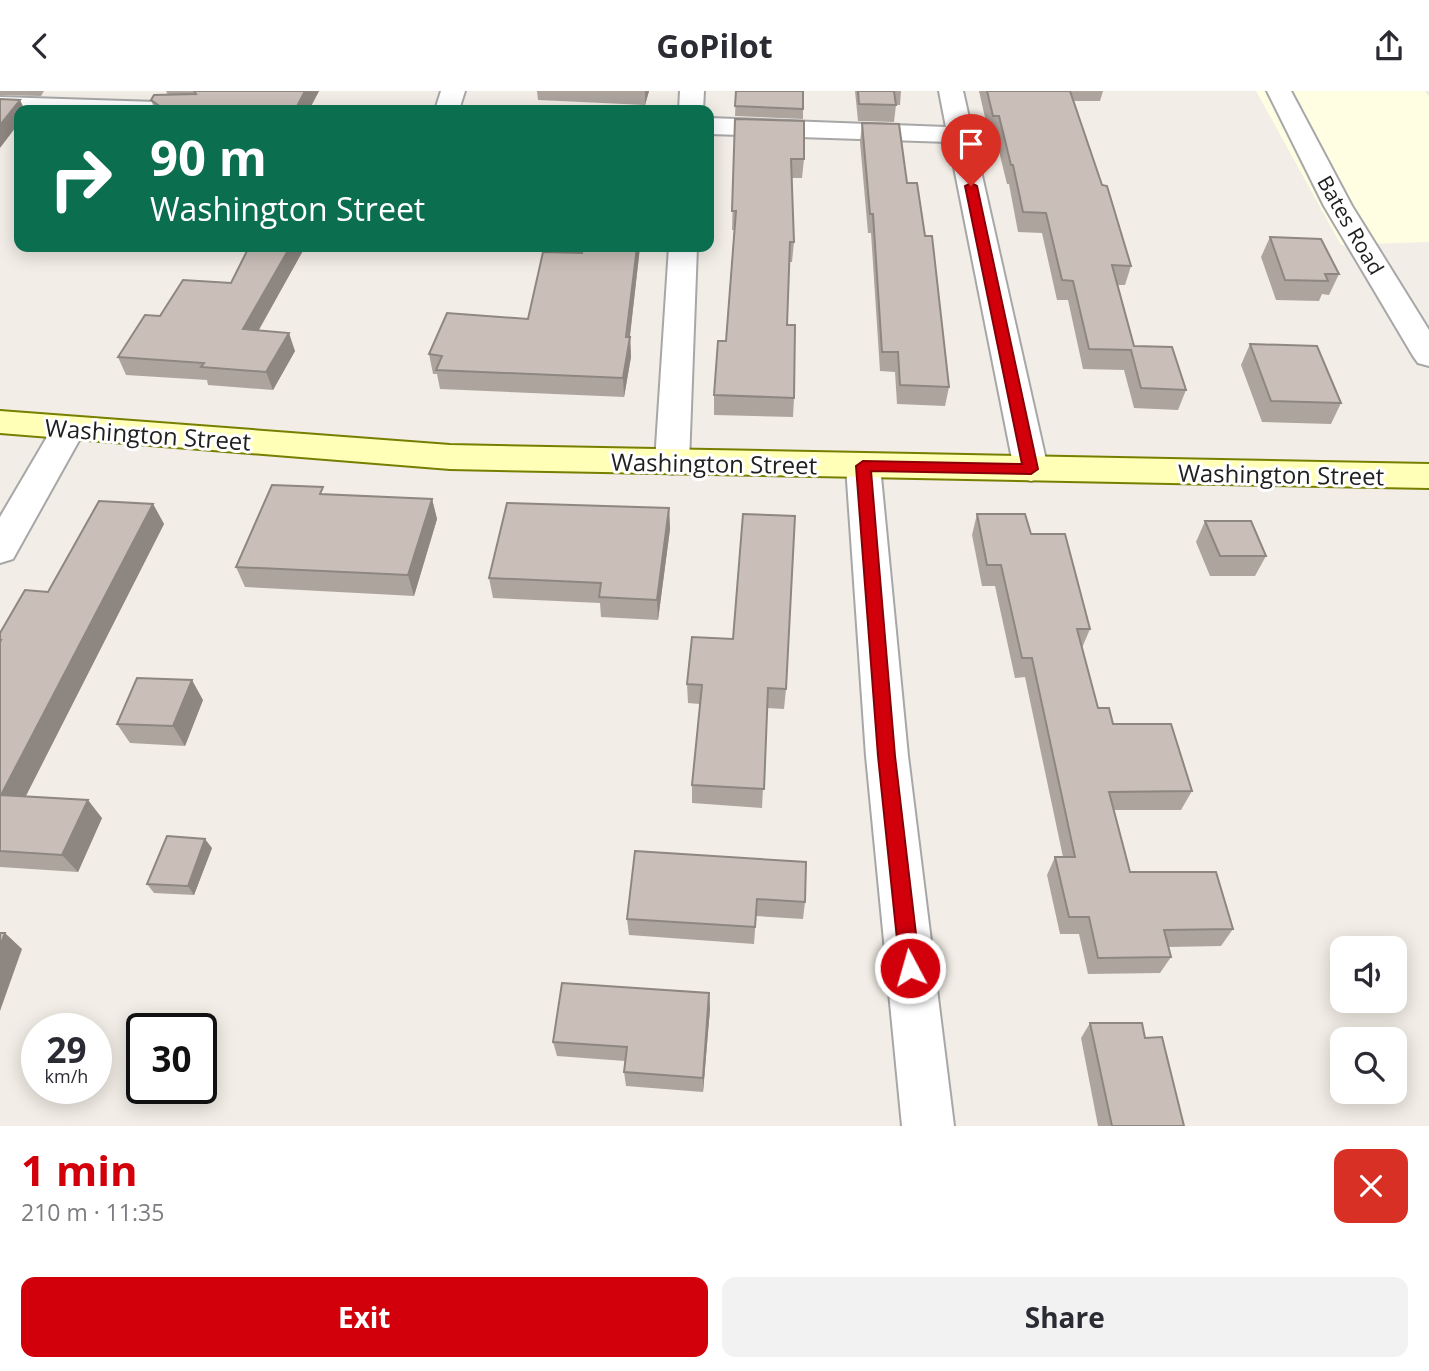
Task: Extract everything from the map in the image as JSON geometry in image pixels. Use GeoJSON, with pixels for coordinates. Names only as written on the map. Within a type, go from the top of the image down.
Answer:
{"type":"FeatureCollection","features":[{"type":"Feature","properties":{"kind":"main road","name":"Washington Street"},"geometry":{"type":"LineString","coordinates":[[0,422],[450,457],[1429,476]]}},
{"type":"Feature","properties":{"kind":"street"},"geometry":{"type":"LineString","coordinates":[[951,91],[1031,469]]}},
{"type":"Feature","properties":{"kind":"street","name":"Bates Road"},"geometry":{"type":"LineString","coordinates":[[1279,91],[1338,206],[1429,356]]}},
{"type":"Feature","properties":{"kind":"street"},"geometry":{"type":"LineString","coordinates":[[0,104],[31,105]]}},
{"type":"Feature","properties":{"kind":"street"},"geometry":{"type":"LineString","coordinates":[[714,126],[960,135]]}},
{"type":"Feature","properties":{"kind":"street"},"geometry":{"type":"LineString","coordinates":[[672,462],[683,252]]}},
{"type":"Feature","properties":{"kind":"street"},"geometry":{"type":"LineString","coordinates":[[0,549],[69,428]]}},
{"type":"Feature","properties":{"kind":"street"},"geometry":{"type":"LineString","coordinates":[[863,466],[887,756],[928,1126]]}},
{"type":"Feature","properties":{"kind":"shaded area"},"geometry":{"type":"Polygon","coordinates":[[[1256,91],[1425,91],[1429,97],[1429,242],[1341,245],[1256,91]]]}},
{"type":"Feature","properties":{"kind":"building"},"geometry":{"type":"Polygon","coordinates":[[[194,91],[305,91],[298,105],[158,105],[151,100],[154,95],[196,94],[194,91]]]}},
{"type":"Feature","properties":{"kind":"building"},"geometry":{"type":"Polygon","coordinates":[[[736,91],[803,91],[803,109],[735,106],[736,91]]]}},
{"type":"Feature","properties":{"kind":"building"},"geometry":{"type":"Polygon","coordinates":[[[858,91],[894,91],[896,105],[859,104],[858,91]]]}},
{"type":"Feature","properties":{"kind":"building"},"geometry":{"type":"Polygon","coordinates":[[[987,91],[1070,91],[1102,185],[1107,186],[1131,266],[1112,265],[1134,346],[1172,347],[1186,390],[1141,388],[1131,350],[1089,349],[1073,281],[1062,280],[1046,213],[1023,212],[999,116],[993,116],[987,91]]]}},
{"type":"Feature","properties":{"kind":"building"},"geometry":{"type":"Polygon","coordinates":[[[0,99],[20,100],[14,105],[0,125],[0,99]]]}},
{"type":"Feature","properties":{"kind":"building"},"geometry":{"type":"Polygon","coordinates":[[[735,119],[804,121],[804,159],[791,159],[794,242],[790,242],[787,325],[795,325],[794,398],[714,395],[718,341],[726,341],[736,211],[732,211],[735,119]]]}},
{"type":"Feature","properties":{"kind":"building"},"geometry":{"type":"Polygon","coordinates":[[[862,123],[899,124],[907,183],[917,183],[925,236],[932,236],[949,387],[900,385],[898,352],[882,352],[873,214],[870,214],[862,123]]]}},
{"type":"Feature","properties":{"kind":"building"},"geometry":{"type":"Polygon","coordinates":[[[1270,237],[1321,239],[1339,274],[1325,274],[1328,281],[1285,280],[1270,237]]]}},
{"type":"Feature","properties":{"kind":"building"},"geometry":{"type":"Polygon","coordinates":[[[246,252],[287,252],[243,329],[289,333],[266,372],[201,367],[204,363],[118,357],[145,315],[160,316],[183,280],[231,283],[246,252]]]}},
{"type":"Feature","properties":{"kind":"building"},"geometry":{"type":"Polygon","coordinates":[[[543,252],[636,252],[626,337],[630,337],[623,378],[436,370],[442,356],[429,354],[447,313],[528,319],[543,252]]]}},
{"type":"Feature","properties":{"kind":"building"},"geometry":{"type":"Polygon","coordinates":[[[1250,344],[1317,346],[1341,403],[1271,401],[1250,344]]]}},
{"type":"Feature","properties":{"kind":"building"},"geometry":{"type":"Polygon","coordinates":[[[272,485],[323,487],[320,494],[432,499],[408,575],[236,567],[272,485]]]}},
{"type":"Feature","properties":{"kind":"building"},"geometry":{"type":"Polygon","coordinates":[[[99,501],[153,504],[1,795],[88,800],[62,855],[0,851],[0,633],[25,590],[48,592],[99,501]]]}},
{"type":"Feature","properties":{"kind":"building"},"geometry":{"type":"Polygon","coordinates":[[[507,503],[669,508],[657,600],[599,597],[601,583],[489,578],[507,503]]]}},
{"type":"Feature","properties":{"kind":"building"},"geometry":{"type":"Polygon","coordinates":[[[743,514],[795,516],[786,689],[768,688],[764,789],[692,785],[702,685],[687,684],[692,637],[733,639],[743,514]]]}},
{"type":"Feature","properties":{"kind":"building"},"geometry":{"type":"Polygon","coordinates":[[[977,514],[1025,514],[1031,534],[1065,534],[1090,629],[1077,629],[1098,708],[1109,708],[1113,724],[1171,724],[1192,791],[1109,792],[1130,872],[1216,872],[1233,929],[1164,930],[1171,957],[1098,958],[1089,917],[1069,917],[1055,857],[1075,857],[1032,658],[1022,658],[1001,565],[987,565],[977,514]]]}},
{"type":"Feature","properties":{"kind":"building"},"geometry":{"type":"Polygon","coordinates":[[[1205,521],[1251,521],[1266,556],[1220,556],[1205,521]]]}},
{"type":"Feature","properties":{"kind":"building"},"geometry":{"type":"Polygon","coordinates":[[[137,678],[192,680],[173,726],[117,724],[137,678]]]}},
{"type":"Feature","properties":{"kind":"building"},"geometry":{"type":"Polygon","coordinates":[[[167,836],[205,839],[188,886],[147,884],[167,836]]]}},
{"type":"Feature","properties":{"kind":"building"},"geometry":{"type":"Polygon","coordinates":[[[635,851],[806,862],[805,902],[757,899],[755,927],[627,919],[635,851]]]}},
{"type":"Feature","properties":{"kind":"building"},"geometry":{"type":"Polygon","coordinates":[[[0,933],[5,933],[0,946],[0,933]]]}},
{"type":"Feature","properties":{"kind":"building"},"geometry":{"type":"Polygon","coordinates":[[[562,983],[709,993],[703,1078],[624,1072],[627,1047],[553,1042],[562,983]]]}},
{"type":"Feature","properties":{"kind":"building"},"geometry":{"type":"Polygon","coordinates":[[[1090,1023],[1142,1023],[1145,1038],[1162,1037],[1184,1126],[1112,1126],[1090,1023]]]}},
{"type":"Feature","properties":{"kind":"route"},"geometry":{"type":"LineString","coordinates":[[910,968],[887,756],[863,466],[1031,469],[971,186]]}}]}
